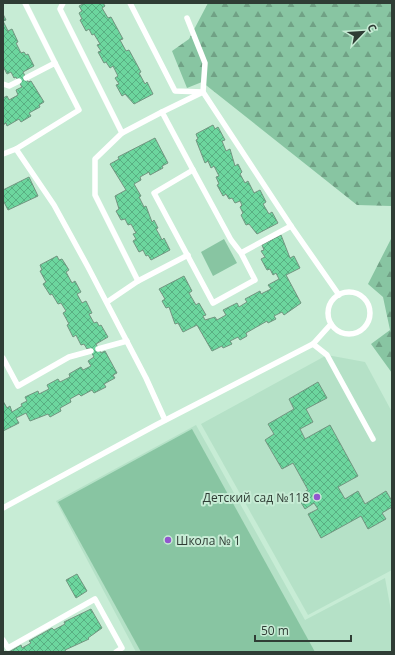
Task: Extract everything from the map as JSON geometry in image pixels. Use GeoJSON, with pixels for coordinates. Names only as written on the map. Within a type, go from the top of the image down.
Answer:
{"type":"FeatureCollection","features":[{"type":"Feature","properties":{"kind":"lane"},"geometry":{"type":"LineString","coordinates":[[3,154],[16,149],[79,110],[25,3]]}},
{"type":"Feature","properties":{"kind":"lane"},"geometry":{"type":"LineString","coordinates":[[63,3],[60,9],[122,133]]}},
{"type":"Feature","properties":{"kind":"lane"},"geometry":{"type":"LineString","coordinates":[[130,3],[175,92],[203,92]]}},
{"type":"Feature","properties":{"kind":"lane"},"geometry":{"type":"LineString","coordinates":[[187,18],[205,63],[203,92],[291,226],[339,295]]}},
{"type":"Feature","properties":{"kind":"lane"},"geometry":{"type":"LineString","coordinates":[[26,78],[55,63]]}},
{"type":"Feature","properties":{"kind":"lane"},"geometry":{"type":"LineString","coordinates":[[3,84],[9,86],[19,81]]}},
{"type":"Feature","properties":{"kind":"lane"},"geometry":{"type":"LineString","coordinates":[[138,281],[95,195],[95,159],[122,133],[203,92]]}},
{"type":"Feature","properties":{"kind":"lane"},"geometry":{"type":"LineString","coordinates":[[162,112],[231,240],[241,253],[255,280],[213,303],[154,193],[193,170]]}},
{"type":"Feature","properties":{"kind":"lane"},"geometry":{"type":"LineString","coordinates":[[16,149],[54,205],[128,342],[165,420]]}},
{"type":"Feature","properties":{"kind":"lane"},"geometry":{"type":"LineString","coordinates":[[241,253],[291,226]]}},
{"type":"Feature","properties":{"kind":"lane"},"geometry":{"type":"LineString","coordinates":[[107,302],[138,281],[188,255]]}},
{"type":"Feature","properties":{"kind":"lane"},"geometry":{"type":"LineString","coordinates":[[350,292],[360,296],[368,306],[369,318],[363,328],[352,334],[340,332],[331,324],[328,311],[334,299],[339,295],[350,292]]}},
{"type":"Feature","properties":{"kind":"lane"},"geometry":{"type":"LineString","coordinates":[[3,508],[165,420],[313,344],[331,324]]}},
{"type":"Feature","properties":{"kind":"lane"},"geometry":{"type":"LineString","coordinates":[[98,349],[128,342]]}},
{"type":"Feature","properties":{"kind":"lane"},"geometry":{"type":"LineString","coordinates":[[313,344],[327,355],[373,439]]}},
{"type":"Feature","properties":{"kind":"lane"},"geometry":{"type":"LineString","coordinates":[[3,358],[18,386],[69,357],[91,351]]}},
{"type":"Feature","properties":{"kind":"lane"},"geometry":{"type":"LineString","coordinates":[[3,640],[8,648],[95,599],[122,648],[116,652]]}},
{"type":"Feature","properties":{"kind":"shaded area","name":"Детский сад №118"},"geometry":{"type":"Polygon","coordinates":[[[327,355],[365,362],[392,412],[392,570],[308,615],[201,424],[327,355]]]}},
{"type":"Feature","properties":{"kind":"shaded area","name":"Школа № 1"},"geometry":{"type":"Polygon","coordinates":[[[196,425],[305,620],[385,578],[392,616],[392,652],[136,652],[56,501],[196,425]]]}},
{"type":"Feature","properties":{"kind":"green space"},"geometry":{"type":"Polygon","coordinates":[[[208,3],[392,3],[391,206],[357,205],[202,82],[187,88],[172,51],[189,39],[208,3]]]}},
{"type":"Feature","properties":{"kind":"green space"},"geometry":{"type":"Polygon","coordinates":[[[392,237],[392,373],[371,344],[390,330],[383,297],[368,284],[392,237]]]}},
{"type":"Feature","properties":{"kind":"green space"},"geometry":{"type":"Polygon","coordinates":[[[224,239],[237,263],[213,276],[201,252],[224,239]]]}},
{"type":"Feature","properties":{"kind":"green space","name":"Школа № 1"},"geometry":{"type":"Polygon","coordinates":[[[192,429],[315,652],[141,652],[58,502],[192,429]]]}},
{"type":"Feature","properties":{"kind":"building"},"geometry":{"type":"Polygon","coordinates":[[[85,3],[103,3],[105,6],[102,8],[108,18],[111,17],[123,39],[120,40],[126,51],[129,50],[141,72],[139,73],[145,84],[147,82],[153,94],[134,104],[125,94],[122,96],[116,85],[119,84],[115,78],[118,76],[113,66],[110,68],[106,62],[104,63],[98,52],[101,51],[97,45],[100,44],[89,29],[86,31],[80,20],[82,19],[79,13],[82,11],[79,6],[85,3]]]}},
{"type":"Feature","properties":{"kind":"building"},"geometry":{"type":"Polygon","coordinates":[[[3,14],[6,20],[3,21],[3,14]]]}},
{"type":"Feature","properties":{"kind":"building"},"geometry":{"type":"Polygon","coordinates":[[[3,21],[8,31],[12,29],[21,53],[24,52],[26,55],[28,54],[34,66],[23,72],[28,82],[31,81],[44,102],[39,105],[40,107],[29,113],[31,116],[21,122],[19,119],[7,126],[6,123],[3,125],[3,98],[7,96],[9,100],[18,95],[16,90],[22,87],[11,72],[7,74],[3,66],[3,21]]]}},
{"type":"Feature","properties":{"kind":"building"},"geometry":{"type":"Polygon","coordinates":[[[213,125],[215,129],[218,127],[225,140],[222,141],[226,151],[230,149],[235,166],[238,164],[242,172],[240,174],[245,183],[248,181],[254,193],[260,190],[266,202],[263,204],[269,214],[272,212],[278,223],[257,234],[249,224],[246,225],[241,215],[243,213],[240,207],[242,205],[240,201],[235,203],[232,198],[229,199],[226,194],[223,196],[217,185],[219,184],[216,177],[219,176],[214,166],[211,168],[208,161],[205,163],[196,140],[198,139],[196,134],[213,125]]]}},
{"type":"Feature","properties":{"kind":"building"},"geometry":{"type":"Polygon","coordinates":[[[155,138],[168,163],[162,166],[163,168],[150,175],[149,172],[140,177],[141,180],[134,184],[141,196],[139,197],[144,207],[146,206],[152,222],[154,220],[158,228],[156,229],[162,240],[164,238],[170,250],[151,260],[148,255],[146,256],[143,250],[139,252],[133,241],[136,239],[133,234],[136,233],[131,224],[128,225],[125,219],[121,220],[116,211],[119,209],[115,196],[126,190],[110,164],[119,159],[118,157],[155,138]]]}},
{"type":"Feature","properties":{"kind":"building"},"geometry":{"type":"Polygon","coordinates":[[[29,177],[38,196],[8,210],[3,200],[3,190],[29,177]]]}},
{"type":"Feature","properties":{"kind":"building"},"geometry":{"type":"Polygon","coordinates":[[[281,235],[290,258],[294,256],[300,268],[286,275],[301,303],[284,315],[282,312],[274,316],[276,319],[268,323],[267,321],[246,333],[247,336],[240,340],[238,337],[230,341],[232,344],[223,348],[222,346],[212,351],[197,325],[183,332],[178,323],[175,324],[169,307],[166,308],[162,301],[165,299],[159,289],[184,276],[192,291],[189,293],[196,305],[199,303],[206,315],[203,316],[205,320],[215,317],[217,320],[226,315],[223,310],[237,303],[239,307],[247,302],[245,299],[260,291],[261,294],[271,289],[268,285],[279,279],[276,273],[273,275],[270,269],[267,270],[261,259],[265,257],[261,251],[264,250],[262,245],[281,235]]]}},
{"type":"Feature","properties":{"kind":"building"},"geometry":{"type":"Polygon","coordinates":[[[57,256],[59,260],[62,259],[69,270],[66,272],[72,283],[75,281],[81,292],[77,294],[82,303],[86,301],[92,313],[89,314],[94,323],[97,322],[99,326],[101,325],[108,337],[96,344],[101,353],[105,351],[117,373],[113,375],[115,378],[104,384],[106,387],[94,393],[92,390],[81,396],[79,394],[70,399],[71,402],[60,408],[61,411],[50,417],[48,414],[30,421],[26,413],[16,418],[19,423],[3,431],[3,401],[7,408],[10,406],[12,412],[27,401],[25,397],[38,391],[39,394],[49,389],[47,385],[58,379],[60,382],[70,377],[69,374],[81,367],[83,370],[91,366],[88,361],[94,357],[89,348],[87,349],[84,344],[81,345],[76,335],[73,337],[67,325],[69,324],[63,313],[66,311],[61,303],[58,304],[52,294],[50,295],[43,284],[46,282],[40,271],[42,270],[40,265],[57,256]]]}},
{"type":"Feature","properties":{"kind":"building"},"geometry":{"type":"Polygon","coordinates":[[[318,382],[327,398],[306,409],[313,422],[300,429],[305,439],[330,425],[358,476],[338,487],[345,499],[358,491],[365,504],[386,491],[392,501],[392,507],[382,513],[386,519],[368,529],[361,516],[321,538],[308,514],[318,509],[314,503],[305,509],[297,496],[308,490],[293,463],[282,469],[265,440],[274,434],[268,424],[294,409],[289,399],[318,382]]]}},
{"type":"Feature","properties":{"kind":"building"},"geometry":{"type":"Polygon","coordinates":[[[77,574],[87,591],[76,598],[66,580],[77,574]]]}},
{"type":"Feature","properties":{"kind":"building"},"geometry":{"type":"Polygon","coordinates":[[[91,609],[102,628],[88,638],[89,639],[65,650],[66,652],[9,652],[21,645],[22,648],[31,643],[29,641],[52,628],[54,630],[65,624],[64,622],[91,609]]]}},
{"type":"Feature","properties":{"kind":"place","name":"Детский сад №118"},"geometry":{"type":"Point","coordinates":[317,497]}},
{"type":"Feature","properties":{"kind":"place","name":"Школа № 1"},"geometry":{"type":"Point","coordinates":[168,540]}}]}
